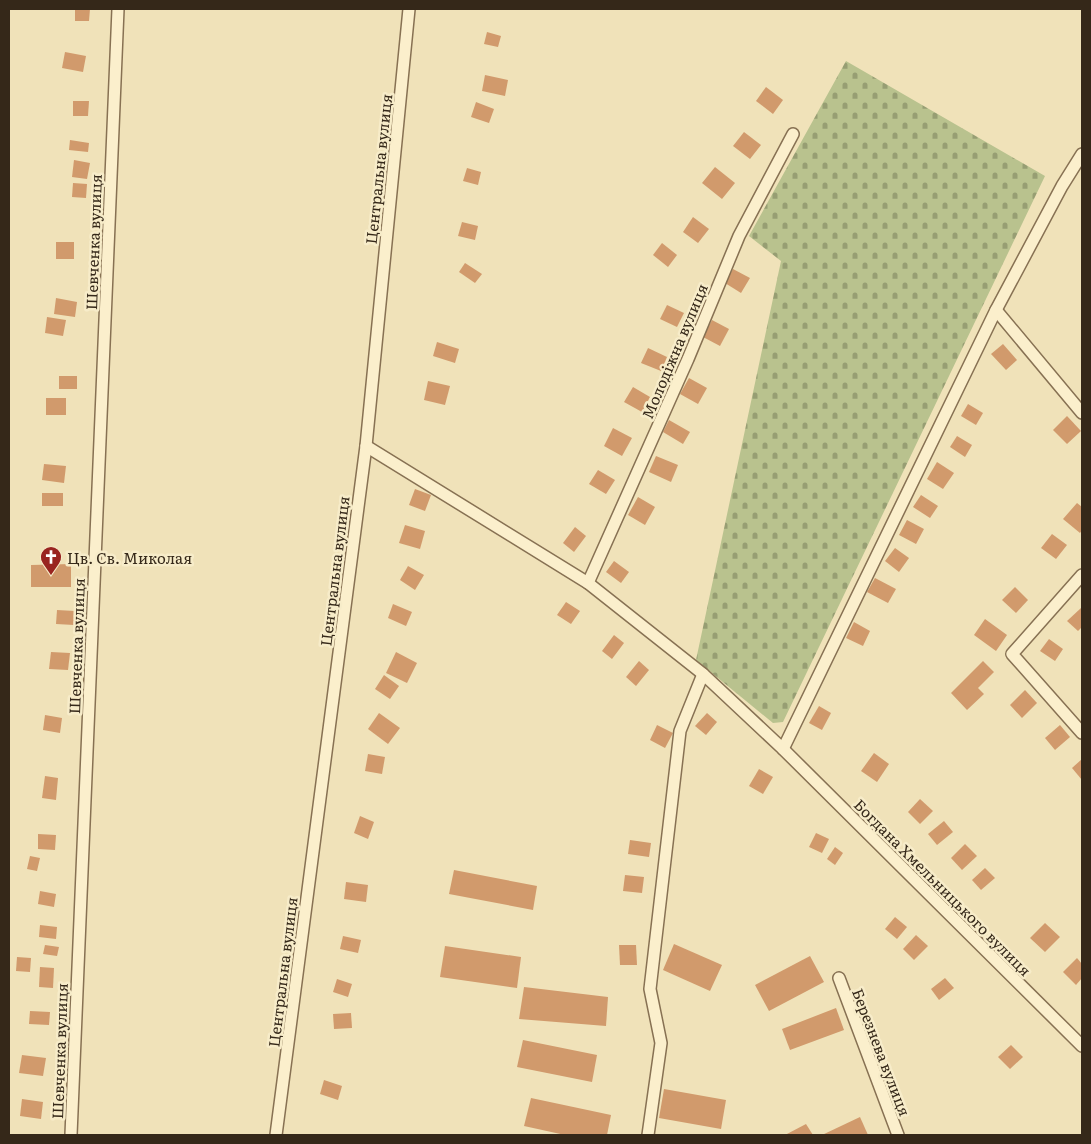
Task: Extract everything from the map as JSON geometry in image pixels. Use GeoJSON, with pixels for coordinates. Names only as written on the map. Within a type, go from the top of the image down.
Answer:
{"type":"FeatureCollection","features":[{"type":"Feature","properties":{"kind":"street","name":"Шевченка вулиця"},"geometry":{"type":"LineString","coordinates":[[71,1135],[118,9]]}},
{"type":"Feature","properties":{"kind":"street","name":"Центральна вулиця"},"geometry":{"type":"LineString","coordinates":[[276,1135],[366,446],[409,9]]}},
{"type":"Feature","properties":{"kind":"street","name":"Молодіжна вулиця"},"geometry":{"type":"LineString","coordinates":[[588,582],[688,359],[739,236],[793,134]]}},
{"type":"Feature","properties":{"kind":"street"},"geometry":{"type":"LineString","coordinates":[[783,749],[996,310],[1062,186],[1082,154]]}},
{"type":"Feature","properties":{"kind":"street"},"geometry":{"type":"LineString","coordinates":[[996,310],[1082,414]]}},
{"type":"Feature","properties":{"kind":"street","name":"Богдана Хмельницького вулиця"},"geometry":{"type":"LineString","coordinates":[[366,446],[588,582],[703,674],[783,749],[1082,1046]]}},
{"type":"Feature","properties":{"kind":"street"},"geometry":{"type":"LineString","coordinates":[[1082,575],[1012,654],[1082,733]]}},
{"type":"Feature","properties":{"kind":"street"},"geometry":{"type":"LineString","coordinates":[[648,1135],[661,1043],[650,989],[680,732],[703,674]]}},
{"type":"Feature","properties":{"kind":"street","name":"Березнева вулиця"},"geometry":{"type":"LineString","coordinates":[[838,978],[898,1135]]}},
{"type":"Feature","properties":{"kind":"green space"},"geometry":{"type":"Polygon","coordinates":[[[846,61],[1045,176],[783,722],[773,723],[696,660],[781,261],[749,236],[846,61]]]}},
{"type":"Feature","properties":{"kind":"building"},"geometry":{"type":"Polygon","coordinates":[[[75,9],[90,9],[89,21],[75,21],[75,9]]]}},
{"type":"Feature","properties":{"kind":"building"},"geometry":{"type":"Polygon","coordinates":[[[487,32],[501,36],[498,47],[484,44],[487,32]]]}},
{"type":"Feature","properties":{"kind":"building"},"geometry":{"type":"Polygon","coordinates":[[[65,52],[86,56],[83,72],[62,68],[65,52]]]}},
{"type":"Feature","properties":{"kind":"building"},"geometry":{"type":"Polygon","coordinates":[[[485,75],[508,80],[505,96],[482,91],[485,75]]]}},
{"type":"Feature","properties":{"kind":"building"},"geometry":{"type":"Polygon","coordinates":[[[766,87],[783,100],[773,114],[756,101],[766,87]]]}},
{"type":"Feature","properties":{"kind":"building"},"geometry":{"type":"Polygon","coordinates":[[[73,101],[89,101],[88,116],[73,116],[73,101]]]}},
{"type":"Feature","properties":{"kind":"building"},"geometry":{"type":"Polygon","coordinates":[[[476,102],[494,109],[489,123],[471,117],[476,102]]]}},
{"type":"Feature","properties":{"kind":"building"},"geometry":{"type":"Polygon","coordinates":[[[744,132],[761,145],[750,159],[733,146],[744,132]]]}},
{"type":"Feature","properties":{"kind":"building"},"geometry":{"type":"Polygon","coordinates":[[[70,140],[89,143],[88,152],[69,150],[70,140]]]}},
{"type":"Feature","properties":{"kind":"building"},"geometry":{"type":"Polygon","coordinates":[[[74,160],[90,163],[87,179],[72,177],[74,160]]]}},
{"type":"Feature","properties":{"kind":"building"},"geometry":{"type":"Polygon","coordinates":[[[715,167],[735,183],[722,199],[702,183],[715,167]]]}},
{"type":"Feature","properties":{"kind":"building"},"geometry":{"type":"Polygon","coordinates":[[[467,168],[481,172],[478,185],[463,181],[467,168]]]}},
{"type":"Feature","properties":{"kind":"building"},"geometry":{"type":"Polygon","coordinates":[[[73,183],[87,184],[86,198],[72,197],[73,183]]]}},
{"type":"Feature","properties":{"kind":"building"},"geometry":{"type":"Polygon","coordinates":[[[693,217],[709,229],[698,243],[683,232],[693,217]]]}},
{"type":"Feature","properties":{"kind":"building"},"geometry":{"type":"Polygon","coordinates":[[[462,222],[478,226],[475,240],[458,236],[462,222]]]}},
{"type":"Feature","properties":{"kind":"building"},"geometry":{"type":"Polygon","coordinates":[[[56,242],[74,242],[74,259],[56,259],[56,242]]]}},
{"type":"Feature","properties":{"kind":"building"},"geometry":{"type":"Polygon","coordinates":[[[662,243],[677,255],[668,267],[653,255],[662,243]]]}},
{"type":"Feature","properties":{"kind":"building"},"geometry":{"type":"Polygon","coordinates":[[[465,263],[482,274],[475,283],[459,272],[465,263]]]}},
{"type":"Feature","properties":{"kind":"building"},"geometry":{"type":"Polygon","coordinates":[[[733,269],[750,278],[741,293],[725,283],[733,269]]]}},
{"type":"Feature","properties":{"kind":"building"},"geometry":{"type":"Polygon","coordinates":[[[56,298],[77,302],[75,317],[54,314],[56,298]]]}},
{"type":"Feature","properties":{"kind":"building"},"geometry":{"type":"Polygon","coordinates":[[[667,305],[684,313],[677,327],[660,319],[667,305]]]}},
{"type":"Feature","properties":{"kind":"building"},"geometry":{"type":"Polygon","coordinates":[[[47,317],[66,320],[63,336],[45,333],[47,317]]]}},
{"type":"Feature","properties":{"kind":"building"},"geometry":{"type":"Polygon","coordinates":[[[712,320],[729,329],[720,346],[703,337],[712,320]]]}},
{"type":"Feature","properties":{"kind":"building"},"geometry":{"type":"Polygon","coordinates":[[[437,342],[459,349],[455,363],[433,356],[437,342]]]}},
{"type":"Feature","properties":{"kind":"building"},"geometry":{"type":"Polygon","coordinates":[[[1003,344],[1017,360],[1006,370],[991,354],[1003,344]]]}},
{"type":"Feature","properties":{"kind":"building"},"geometry":{"type":"Polygon","coordinates":[[[648,348],[667,357],[661,371],[641,363],[648,348]]]}},
{"type":"Feature","properties":{"kind":"building"},"geometry":{"type":"Polygon","coordinates":[[[59,376],[77,376],[77,389],[59,389],[59,376]]]}},
{"type":"Feature","properties":{"kind":"building"},"geometry":{"type":"Polygon","coordinates":[[[689,378],[707,388],[698,404],[680,394],[689,378]]]}},
{"type":"Feature","properties":{"kind":"building"},"geometry":{"type":"Polygon","coordinates":[[[428,381],[450,386],[445,405],[424,400],[428,381]]]}},
{"type":"Feature","properties":{"kind":"building"},"geometry":{"type":"Polygon","coordinates":[[[633,387],[650,397],[642,412],[624,402],[633,387]]]}},
{"type":"Feature","properties":{"kind":"building"},"geometry":{"type":"Polygon","coordinates":[[[46,398],[66,398],[66,415],[46,415],[46,398]]]}},
{"type":"Feature","properties":{"kind":"building"},"geometry":{"type":"Polygon","coordinates":[[[968,404],[983,413],[976,425],[961,416],[968,404]]]}},
{"type":"Feature","properties":{"kind":"building"},"geometry":{"type":"Polygon","coordinates":[[[1067,416],[1081,431],[1067,444],[1053,430],[1067,416]]]}},
{"type":"Feature","properties":{"kind":"building"},"geometry":{"type":"Polygon","coordinates":[[[669,420],[690,432],[683,444],[663,432],[669,420]]]}},
{"type":"Feature","properties":{"kind":"building"},"geometry":{"type":"Polygon","coordinates":[[[613,428],[632,438],[622,456],[604,446],[613,428]]]}},
{"type":"Feature","properties":{"kind":"building"},"geometry":{"type":"Polygon","coordinates":[[[957,436],[972,445],[965,457],[950,447],[957,436]]]}},
{"type":"Feature","properties":{"kind":"building"},"geometry":{"type":"Polygon","coordinates":[[[656,456],[678,465],[671,482],[649,472],[656,456]]]}},
{"type":"Feature","properties":{"kind":"building"},"geometry":{"type":"Polygon","coordinates":[[[937,462],[954,473],[943,489],[927,479],[937,462]]]}},
{"type":"Feature","properties":{"kind":"building"},"geometry":{"type":"Polygon","coordinates":[[[44,464],[66,466],[64,483],[42,480],[44,464]]]}},
{"type":"Feature","properties":{"kind":"building"},"geometry":{"type":"Polygon","coordinates":[[[598,470],[615,480],[606,494],[589,484],[598,470]]]}},
{"type":"Feature","properties":{"kind":"building"},"geometry":{"type":"Polygon","coordinates":[[[415,489],[431,495],[425,511],[409,505],[415,489]]]}},
{"type":"Feature","properties":{"kind":"building"},"geometry":{"type":"Polygon","coordinates":[[[42,493],[63,493],[63,506],[42,506],[42,493]]]}},
{"type":"Feature","properties":{"kind":"building"},"geometry":{"type":"Polygon","coordinates":[[[921,495],[938,506],[930,518],[913,507],[921,495]]]}},
{"type":"Feature","properties":{"kind":"building"},"geometry":{"type":"Polygon","coordinates":[[[638,497],[655,507],[645,525],[628,515],[638,497]]]}},
{"type":"Feature","properties":{"kind":"building"},"geometry":{"type":"Polygon","coordinates":[[[1077,503],[1082,507],[1082,530],[1080,533],[1063,519],[1077,503]]]}},
{"type":"Feature","properties":{"kind":"building"},"geometry":{"type":"Polygon","coordinates":[[[907,520],[924,529],[916,544],[899,535],[907,520]]]}},
{"type":"Feature","properties":{"kind":"building"},"geometry":{"type":"Polygon","coordinates":[[[405,525],[425,531],[420,549],[399,543],[405,525]]]}},
{"type":"Feature","properties":{"kind":"building"},"geometry":{"type":"Polygon","coordinates":[[[575,527],[586,536],[574,552],[563,543],[575,527]]]}},
{"type":"Feature","properties":{"kind":"building"},"geometry":{"type":"Polygon","coordinates":[[[1052,534],[1067,545],[1056,559],[1041,548],[1052,534]]]}},
{"type":"Feature","properties":{"kind":"building"},"geometry":{"type":"Polygon","coordinates":[[[895,548],[909,558],[899,572],[885,561],[895,548]]]}},
{"type":"Feature","properties":{"kind":"building"},"geometry":{"type":"Polygon","coordinates":[[[614,561],[629,572],[621,583],[606,572],[614,561]]]}},
{"type":"Feature","properties":{"kind":"building","name":"Цв. Св. Миколая"},"geometry":{"type":"Polygon","coordinates":[[[71,564],[71,587],[31,587],[31,565],[71,564]]]}},
{"type":"Feature","properties":{"kind":"building"},"geometry":{"type":"Polygon","coordinates":[[[408,566],[424,575],[415,590],[400,580],[408,566]]]}},
{"type":"Feature","properties":{"kind":"building"},"geometry":{"type":"Polygon","coordinates":[[[875,578],[896,589],[888,603],[867,592],[875,578]]]}},
{"type":"Feature","properties":{"kind":"building"},"geometry":{"type":"Polygon","coordinates":[[[1015,587],[1028,600],[1016,613],[1002,600],[1015,587]]]}},
{"type":"Feature","properties":{"kind":"building"},"geometry":{"type":"Polygon","coordinates":[[[566,602],[580,611],[571,624],[557,615],[566,602]]]}},
{"type":"Feature","properties":{"kind":"building"},"geometry":{"type":"Polygon","coordinates":[[[393,604],[412,612],[406,626],[388,618],[393,604]]]}},
{"type":"Feature","properties":{"kind":"building"},"geometry":{"type":"Polygon","coordinates":[[[1081,608],[1082,627],[1078,631],[1067,621],[1081,608]]]}},
{"type":"Feature","properties":{"kind":"building"},"geometry":{"type":"Polygon","coordinates":[[[57,610],[75,611],[74,625],[56,624],[57,610]]]}},
{"type":"Feature","properties":{"kind":"building"},"geometry":{"type":"Polygon","coordinates":[[[985,619],[1007,635],[996,651],[974,635],[985,619]]]}},
{"type":"Feature","properties":{"kind":"building"},"geometry":{"type":"Polygon","coordinates":[[[854,622],[870,631],[863,646],[846,638],[854,622]]]}},
{"type":"Feature","properties":{"kind":"building"},"geometry":{"type":"Polygon","coordinates":[[[614,635],[624,643],[612,659],[602,651],[614,635]]]}},
{"type":"Feature","properties":{"kind":"building"},"geometry":{"type":"Polygon","coordinates":[[[1049,639],[1063,649],[1055,661],[1040,651],[1049,639]]]}},
{"type":"Feature","properties":{"kind":"building"},"geometry":{"type":"Polygon","coordinates":[[[51,652],[70,653],[68,670],[49,669],[51,652]]]}},
{"type":"Feature","properties":{"kind":"building"},"geometry":{"type":"Polygon","coordinates":[[[396,652],[417,663],[407,683],[386,673],[396,652]]]}},
{"type":"Feature","properties":{"kind":"building"},"geometry":{"type":"Polygon","coordinates":[[[639,661],[649,670],[636,686],[626,677],[639,661]]]}},
{"type":"Feature","properties":{"kind":"building"},"geometry":{"type":"Polygon","coordinates":[[[983,661],[994,672],[978,688],[984,694],[967,710],[951,693],[983,661]]]}},
{"type":"Feature","properties":{"kind":"building"},"geometry":{"type":"Polygon","coordinates":[[[384,675],[399,686],[390,699],[375,689],[384,675]]]}},
{"type":"Feature","properties":{"kind":"building"},"geometry":{"type":"Polygon","coordinates":[[[1025,690],[1037,703],[1022,718],[1010,705],[1025,690]]]}},
{"type":"Feature","properties":{"kind":"building"},"geometry":{"type":"Polygon","coordinates":[[[819,706],[831,713],[822,730],[809,723],[819,706]]]}},
{"type":"Feature","properties":{"kind":"building"},"geometry":{"type":"Polygon","coordinates":[[[379,713],[400,728],[388,744],[368,729],[379,713]]]}},
{"type":"Feature","properties":{"kind":"building"},"geometry":{"type":"Polygon","coordinates":[[[707,713],[717,722],[706,735],[695,726],[707,713]]]}},
{"type":"Feature","properties":{"kind":"building"},"geometry":{"type":"Polygon","coordinates":[[[45,715],[62,718],[60,733],[43,730],[45,715]]]}},
{"type":"Feature","properties":{"kind":"building"},"geometry":{"type":"Polygon","coordinates":[[[657,725],[673,733],[665,748],[650,740],[657,725]]]}},
{"type":"Feature","properties":{"kind":"building"},"geometry":{"type":"Polygon","coordinates":[[[1060,725],[1070,737],[1055,750],[1045,738],[1060,725]]]}},
{"type":"Feature","properties":{"kind":"building"},"geometry":{"type":"Polygon","coordinates":[[[874,753],[889,764],[877,782],[861,771],[874,753]]]}},
{"type":"Feature","properties":{"kind":"building"},"geometry":{"type":"Polygon","coordinates":[[[368,754],[385,757],[382,774],[365,771],[368,754]]]}},
{"type":"Feature","properties":{"kind":"building"},"geometry":{"type":"Polygon","coordinates":[[[1082,759],[1082,780],[1072,768],[1082,759]]]}},
{"type":"Feature","properties":{"kind":"building"},"geometry":{"type":"Polygon","coordinates":[[[759,769],[773,777],[763,794],[749,786],[759,769]]]}},
{"type":"Feature","properties":{"kind":"building"},"geometry":{"type":"Polygon","coordinates":[[[45,776],[58,778],[56,800],[42,798],[45,776]]]}},
{"type":"Feature","properties":{"kind":"building"},"geometry":{"type":"Polygon","coordinates":[[[920,799],[933,811],[920,824],[908,812],[920,799]]]}},
{"type":"Feature","properties":{"kind":"building"},"geometry":{"type":"Polygon","coordinates":[[[360,816],[374,822],[368,839],[354,833],[360,816]]]}},
{"type":"Feature","properties":{"kind":"building"},"geometry":{"type":"Polygon","coordinates":[[[944,821],[953,832],[937,845],[928,834],[944,821]]]}},
{"type":"Feature","properties":{"kind":"building"},"geometry":{"type":"Polygon","coordinates":[[[816,833],[829,839],[822,853],[809,847],[816,833]]]}},
{"type":"Feature","properties":{"kind":"building"},"geometry":{"type":"Polygon","coordinates":[[[38,834],[56,835],[55,850],[38,849],[38,834]]]}},
{"type":"Feature","properties":{"kind":"building"},"geometry":{"type":"Polygon","coordinates":[[[630,840],[651,843],[649,857],[628,854],[630,840]]]}},
{"type":"Feature","properties":{"kind":"building"},"geometry":{"type":"Polygon","coordinates":[[[965,844],[977,856],[962,870],[951,858],[965,844]]]}},
{"type":"Feature","properties":{"kind":"building"},"geometry":{"type":"Polygon","coordinates":[[[835,847],[843,853],[835,865],[827,859],[835,847]]]}},
{"type":"Feature","properties":{"kind":"building"},"geometry":{"type":"Polygon","coordinates":[[[30,856],[40,858],[37,871],[27,869],[30,856]]]}},
{"type":"Feature","properties":{"kind":"building"},"geometry":{"type":"Polygon","coordinates":[[[985,868],[995,878],[981,890],[972,880],[985,868]]]}},
{"type":"Feature","properties":{"kind":"building"},"geometry":{"type":"Polygon","coordinates":[[[454,870],[537,886],[533,910],[449,894],[454,870]]]}},
{"type":"Feature","properties":{"kind":"building"},"geometry":{"type":"Polygon","coordinates":[[[625,875],[644,877],[642,893],[623,891],[625,875]]]}},
{"type":"Feature","properties":{"kind":"building"},"geometry":{"type":"Polygon","coordinates":[[[346,882],[368,885],[366,902],[344,899],[346,882]]]}},
{"type":"Feature","properties":{"kind":"building"},"geometry":{"type":"Polygon","coordinates":[[[40,891],[56,894],[54,907],[38,904],[40,891]]]}},
{"type":"Feature","properties":{"kind":"building"},"geometry":{"type":"Polygon","coordinates":[[[895,917],[907,927],[897,939],[885,929],[895,917]]]}},
{"type":"Feature","properties":{"kind":"building"},"geometry":{"type":"Polygon","coordinates":[[[1045,923],[1060,937],[1045,952],[1030,938],[1045,923]]]}},
{"type":"Feature","properties":{"kind":"building"},"geometry":{"type":"Polygon","coordinates":[[[40,925],[57,927],[56,939],[39,937],[40,925]]]}},
{"type":"Feature","properties":{"kind":"building"},"geometry":{"type":"Polygon","coordinates":[[[916,935],[928,946],[914,960],[903,949],[916,935]]]}},
{"type":"Feature","properties":{"kind":"building"},"geometry":{"type":"Polygon","coordinates":[[[343,936],[361,940],[358,953],[340,949],[343,936]]]}},
{"type":"Feature","properties":{"kind":"building"},"geometry":{"type":"Polygon","coordinates":[[[674,944],[722,965],[710,991],[663,970],[674,944]]]}},
{"type":"Feature","properties":{"kind":"building"},"geometry":{"type":"Polygon","coordinates":[[[45,945],[59,947],[57,956],[43,954],[45,945]]]}},
{"type":"Feature","properties":{"kind":"building"},"geometry":{"type":"Polygon","coordinates":[[[619,945],[636,945],[637,965],[620,965],[619,945]]]}},
{"type":"Feature","properties":{"kind":"building"},"geometry":{"type":"Polygon","coordinates":[[[445,946],[521,957],[517,988],[440,977],[445,946]]]}},
{"type":"Feature","properties":{"kind":"building"},"geometry":{"type":"Polygon","coordinates":[[[810,956],[824,982],[769,1011],[755,985],[810,956]]]}},
{"type":"Feature","properties":{"kind":"building"},"geometry":{"type":"Polygon","coordinates":[[[17,957],[31,958],[30,972],[16,971],[17,957]]]}},
{"type":"Feature","properties":{"kind":"building"},"geometry":{"type":"Polygon","coordinates":[[[1077,958],[1082,964],[1082,978],[1076,985],[1063,972],[1077,958]]]}},
{"type":"Feature","properties":{"kind":"building"},"geometry":{"type":"Polygon","coordinates":[[[40,967],[54,968],[53,988],[39,987],[40,967]]]}},
{"type":"Feature","properties":{"kind":"building"},"geometry":{"type":"Polygon","coordinates":[[[945,978],[954,988],[939,1000],[931,989],[945,978]]]}},
{"type":"Feature","properties":{"kind":"building"},"geometry":{"type":"Polygon","coordinates":[[[337,979],[352,984],[348,997],[333,992],[337,979]]]}},
{"type":"Feature","properties":{"kind":"building"},"geometry":{"type":"Polygon","coordinates":[[[524,987],[608,997],[606,1026],[519,1019],[524,987]]]}},
{"type":"Feature","properties":{"kind":"building"},"geometry":{"type":"Polygon","coordinates":[[[836,1008],[844,1030],[790,1050],[782,1029],[836,1008]]]}},
{"type":"Feature","properties":{"kind":"building"},"geometry":{"type":"Polygon","coordinates":[[[30,1011],[50,1012],[49,1025],[29,1024],[30,1011]]]}},
{"type":"Feature","properties":{"kind":"building"},"geometry":{"type":"Polygon","coordinates":[[[351,1013],[352,1028],[334,1029],[333,1014],[351,1013]]]}},
{"type":"Feature","properties":{"kind":"building"},"geometry":{"type":"Polygon","coordinates":[[[523,1040],[597,1055],[592,1082],[517,1067],[523,1040]]]}},
{"type":"Feature","properties":{"kind":"building"},"geometry":{"type":"Polygon","coordinates":[[[1011,1045],[1023,1057],[1010,1069],[998,1057],[1011,1045]]]}},
{"type":"Feature","properties":{"kind":"building"},"geometry":{"type":"Polygon","coordinates":[[[22,1055],[46,1058],[43,1076],[19,1073],[22,1055]]]}},
{"type":"Feature","properties":{"kind":"building"},"geometry":{"type":"Polygon","coordinates":[[[324,1080],[342,1086],[338,1100],[320,1094],[324,1080]]]}},
{"type":"Feature","properties":{"kind":"building"},"geometry":{"type":"Polygon","coordinates":[[[664,1089],[726,1100],[721,1129],[659,1118],[664,1089]]]}},
{"type":"Feature","properties":{"kind":"building"},"geometry":{"type":"Polygon","coordinates":[[[531,1098],[611,1115],[607,1135],[565,1135],[524,1126],[531,1098]]]}},
{"type":"Feature","properties":{"kind":"building"},"geometry":{"type":"Polygon","coordinates":[[[22,1099],[43,1102],[41,1119],[20,1116],[22,1099]]]}},
{"type":"Feature","properties":{"kind":"building"},"geometry":{"type":"Polygon","coordinates":[[[860,1117],[868,1135],[822,1135],[860,1117]]]}},
{"type":"Feature","properties":{"kind":"building"},"geometry":{"type":"Polygon","coordinates":[[[806,1124],[813,1135],[785,1135],[806,1124]]]}},
{"type":"Feature","properties":{"kind":"place","name":"Цв. Св. Миколая"},"geometry":{"type":"Point","coordinates":[51,576]}}]}
